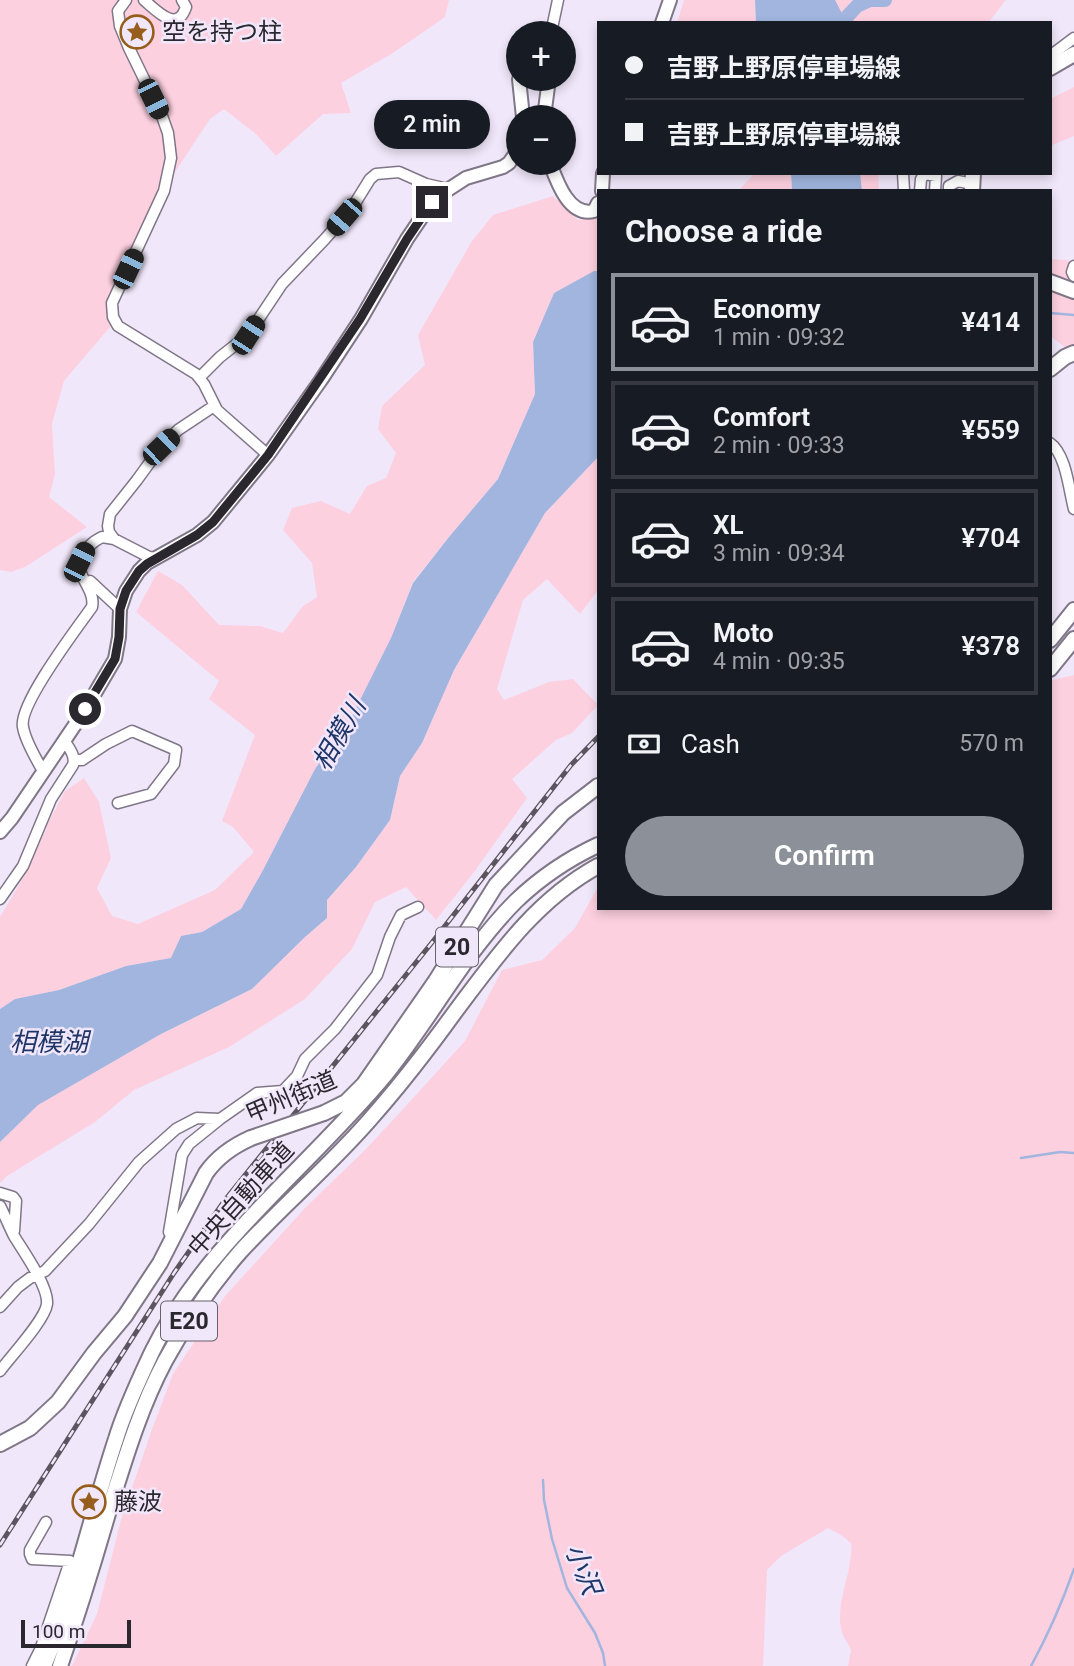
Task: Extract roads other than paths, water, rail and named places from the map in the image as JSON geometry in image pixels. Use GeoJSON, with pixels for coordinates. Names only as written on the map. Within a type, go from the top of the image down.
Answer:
{"type":"FeatureCollection","features":[{"type":"Feature","properties":{"kind":"highway"},"geometry":{"type":"LineString","coordinates":[[1052,67],[1074,54]]}},
{"type":"Feature","properties":{"kind":"highway"},"geometry":{"type":"LineString","coordinates":[[1052,283],[1074,291]]}},
{"type":"Feature","properties":{"kind":"highway"},"geometry":{"type":"LineString","coordinates":[[1052,367],[1065,356],[1074,353]]}},
{"type":"Feature","properties":{"kind":"highway"},"geometry":{"type":"LineString","coordinates":[[1052,638],[1074,611]]}},
{"type":"Feature","properties":{"kind":"highway"},"geometry":{"type":"LineString","coordinates":[[1052,666],[1074,639]]}},
{"type":"Feature","properties":{"kind":"highway","name":"甲州街道"},"geometry":{"type":"LineString","coordinates":[[0,1444],[30,1428],[58,1402],[93,1353],[125,1316],[151,1278],[213,1163],[228,1150],[251,1138],[324,1113],[346,1102],[363,1084],[435,982],[496,885],[563,813],[597,787]]}},
{"type":"Feature","properties":{"kind":"highway","name":"中央自動車道"},"geometry":{"type":"LineString","coordinates":[[44,1666],[62,1617],[116,1437],[154,1348],[191,1289],[235,1234],[386,1074],[482,941],[507,912],[555,869],[597,846]]}},
{"type":"Feature","properties":{"kind":"highway","name":"中央自動車道"},"geometry":{"type":"LineString","coordinates":[[60,1666],[140,1415],[157,1377],[201,1302],[239,1253],[356,1137],[432,1044],[516,932],[557,893],[597,867]]}},
{"type":"Feature","properties":{"kind":"main road"},"geometry":{"type":"LineString","coordinates":[[663,21],[670,0]]}},
{"type":"Feature","properties":{"kind":"main road"},"geometry":{"type":"LineString","coordinates":[[0,832],[64,740],[115,659],[120,609],[126,591],[139,571],[213,522],[268,455],[360,319],[432,202],[466,178],[506,165]]}},
{"type":"Feature","properties":{"kind":"main road"},"geometry":{"type":"LineString","coordinates":[[556,175],[564,193],[577,210],[586,213],[594,211],[597,205]]}},
{"type":"Feature","properties":{"kind":"street"},"geometry":{"type":"LineString","coordinates":[[126,0],[118,11],[120,26],[162,116],[170,141],[171,158],[164,191],[112,303],[113,317],[122,329],[200,377],[214,406],[268,455]]}},
{"type":"Feature","properties":{"kind":"street"},"geometry":{"type":"LineString","coordinates":[[144,0],[161,15],[171,19],[183,14],[186,7],[182,0]]}},
{"type":"Feature","properties":{"kind":"street"},"geometry":{"type":"LineString","coordinates":[[554,21],[558,0]]}},
{"type":"Feature","properties":{"kind":"street"},"geometry":{"type":"LineString","coordinates":[[1052,54],[1074,38]]}},
{"type":"Feature","properties":{"kind":"street"},"geometry":{"type":"LineString","coordinates":[[200,377],[248,335],[282,284],[352,208],[376,174],[399,172],[426,184],[448,189]]}},
{"type":"Feature","properties":{"kind":"street"},"geometry":{"type":"LineString","coordinates":[[930,175],[936,176],[935,189]]}},
{"type":"Feature","properties":{"kind":"street"},"geometry":{"type":"LineString","coordinates":[[949,189],[949,186],[958,181],[972,183]]}},
{"type":"Feature","properties":{"kind":"street"},"geometry":{"type":"LineString","coordinates":[[1074,265],[1074,276]]}},
{"type":"Feature","properties":{"kind":"street"},"geometry":{"type":"LineString","coordinates":[[114,540],[109,533],[110,514],[161,447],[178,430],[214,406]]}},
{"type":"Feature","properties":{"kind":"street"},"geometry":{"type":"LineString","coordinates":[[1052,444],[1062,461],[1074,509]]}},
{"type":"Feature","properties":{"kind":"street"},"geometry":{"type":"LineString","coordinates":[[43,771],[22,726],[23,715],[41,681],[92,607],[92,592],[79,569],[79,562],[86,548],[102,537],[156,558]]}},
{"type":"Feature","properties":{"kind":"street"},"geometry":{"type":"LineString","coordinates":[[86,548],[87,577],[120,609]]}},
{"type":"Feature","properties":{"kind":"street"},"geometry":{"type":"LineString","coordinates":[[75,760],[82,760],[132,731],[176,750],[174,764],[151,794],[118,803]]}},
{"type":"Feature","properties":{"kind":"street"},"geometry":{"type":"LineString","coordinates":[[64,740],[75,760]]}},
{"type":"Feature","properties":{"kind":"street"},"geometry":{"type":"LineString","coordinates":[[0,899],[23,866],[51,799],[75,760]]}},
{"type":"Feature","properties":{"kind":"street"},"geometry":{"type":"LineString","coordinates":[[173,1239],[169,1232],[183,1155],[189,1144],[257,1093],[282,1091],[297,1076],[305,1059],[335,1030],[377,975],[401,915],[418,907]]}},
{"type":"Feature","properties":{"kind":"street"},"geometry":{"type":"LineString","coordinates":[[0,1307],[18,1287],[44,1272],[89,1224],[138,1162],[176,1129],[197,1118],[220,1119]]}},
{"type":"Feature","properties":{"kind":"street"},"geometry":{"type":"LineString","coordinates":[[0,1193],[13,1197],[16,1201],[13,1234]]}},
{"type":"Feature","properties":{"kind":"street"},"geometry":{"type":"LineString","coordinates":[[0,1206],[13,1234],[38,1275],[47,1305],[44,1314],[0,1371]]}},
{"type":"Feature","properties":{"kind":"street"},"geometry":{"type":"LineString","coordinates":[[32,1666],[70,1561],[32,1559],[30,1550],[46,1522]]}},
{"type":"Feature","properties":{"kind":"water"},"geometry":{"type":"Polygon","coordinates":[[[755,0],[835,0],[846,21],[756,21],[755,0]]]}},
{"type":"Feature","properties":{"kind":"water"},"geometry":{"type":"Polygon","coordinates":[[[791,175],[860,175],[862,189],[792,189],[791,175]]]}},
{"type":"Feature","properties":{"kind":"water","name":"相模湖"},"geometry":{"type":"Polygon","coordinates":[[[597,271],[597,458],[545,513],[454,670],[422,743],[400,776],[390,820],[356,867],[327,900],[327,918],[252,989],[161,1034],[38,1105],[0,1142],[0,1009],[15,999],[59,990],[126,966],[171,958],[181,936],[202,932],[241,909],[315,769],[350,720],[391,638],[413,583],[498,479],[535,394],[533,342],[554,293],[597,271]]]}},
{"type":"Feature","properties":{"kind":"waterway"},"geometry":{"type":"LineString","coordinates":[[843,21],[857,6],[870,0],[885,0]]}},
{"type":"Feature","properties":{"kind":"waterway"},"geometry":{"type":"LineString","coordinates":[[1052,313],[1074,315]]}},
{"type":"Feature","properties":{"kind":"waterway"},"geometry":{"type":"LineString","coordinates":[[1021,1158],[1060,1152],[1074,1153]]}},
{"type":"Feature","properties":{"kind":"waterway","name":"小沢"},"geometry":{"type":"LineString","coordinates":[[543,1480],[552,1539],[567,1588],[595,1633],[605,1666]]}},
{"type":"Feature","properties":{"kind":"waterway"},"geometry":{"type":"LineString","coordinates":[[1031,1666],[1074,1569]]}},
{"type":"Feature","properties":{"kind":"railway"},"geometry":{"type":"LineString","coordinates":[[0,1545],[174,1273],[225,1200],[571,765],[597,738]]}},
{"type":"Feature","properties":{"kind":"place","name":"空を持つ柱"},"geometry":{"type":"Point","coordinates":[137,32]}},
{"type":"Feature","properties":{"kind":"place","name":"藤波"},"geometry":{"type":"Point","coordinates":[89,1502]}},
{"type":"Feature","properties":{"kind":"water label","name":"相模川"},"geometry":{"type":"Point","coordinates":[339,734]}}]}
